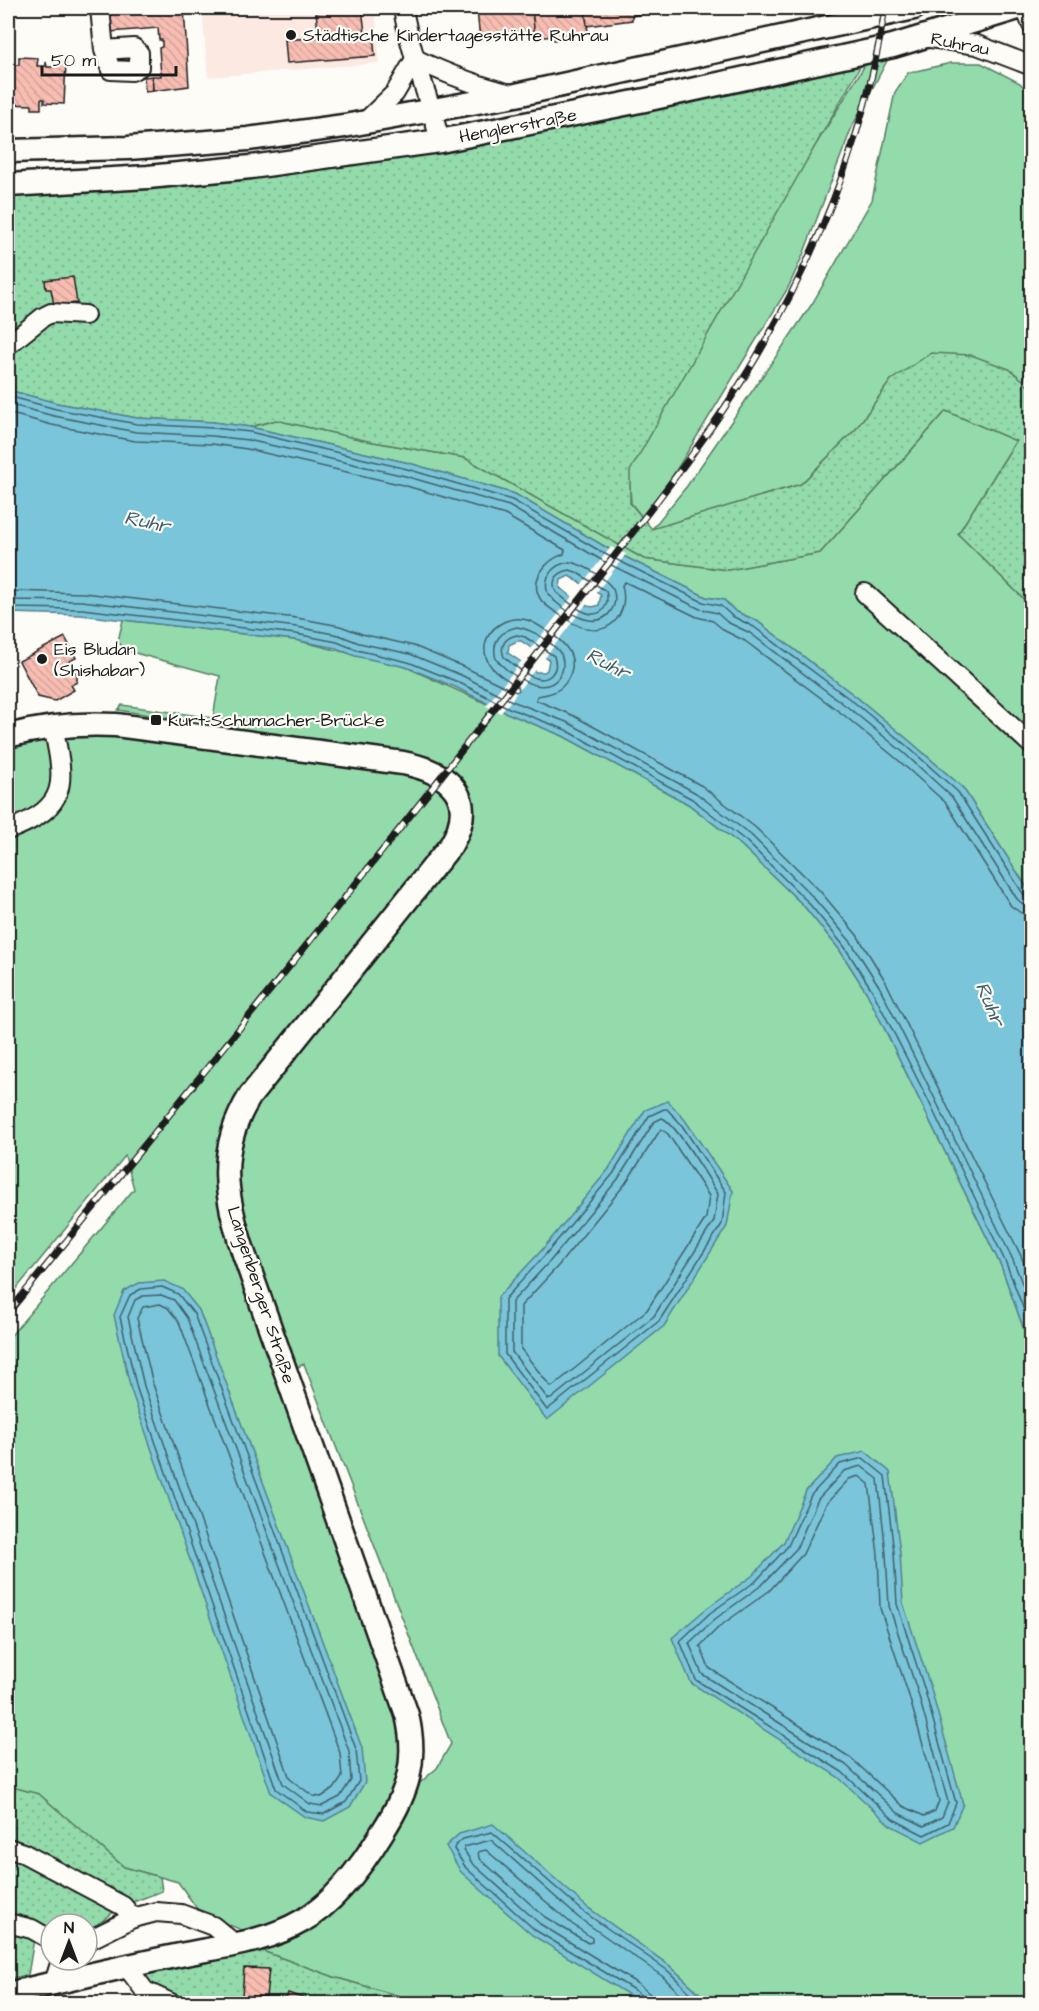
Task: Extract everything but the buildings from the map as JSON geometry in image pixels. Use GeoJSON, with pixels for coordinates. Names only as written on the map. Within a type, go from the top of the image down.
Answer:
{"type":"FeatureCollection","features":[{"type":"Feature","properties":{"kind":"main road","name":"Henglerstraße"},"geometry":{"type":"LineString","coordinates":[[8,151],[128,148],[248,139],[364,122],[516,95],[914,8]]}},
{"type":"Feature","properties":{"kind":"main road","name":"Henglerstraße"},"geometry":{"type":"LineString","coordinates":[[8,185],[148,177],[251,167],[440,141],[801,66],[922,37],[1018,8]]}},
{"type":"Feature","properties":{"kind":"main road","name":"Langenberger Straße"},"geometry":{"type":"LineString","coordinates":[[8,736],[53,726],[97,724],[145,728],[404,763],[426,768],[444,778],[453,787],[460,805],[460,824],[451,845],[250,1096],[236,1121],[230,1140],[227,1174],[231,1211],[236,1231],[401,1695],[411,1732],[412,1752],[411,1769],[401,1799],[380,1836],[343,1886],[303,1921],[277,1934],[236,1945],[127,1967],[52,1993],[8,1994]]}},
{"type":"Feature","properties":{"kind":"street"},"geometry":{"type":"LineString","coordinates":[[100,8],[105,50]]}},
{"type":"Feature","properties":{"kind":"street"},"geometry":{"type":"LineString","coordinates":[[403,8],[407,34],[440,141]]}},
{"type":"Feature","properties":{"kind":"street"},"geometry":{"type":"LineString","coordinates":[[1025,8],[1032,25]]}},
{"type":"Feature","properties":{"kind":"street","name":"Ruhrau"},"geometry":{"type":"LineString","coordinates":[[922,37],[977,45],[1032,66]]}},
{"type":"Feature","properties":{"kind":"street"},"geometry":{"type":"LineString","coordinates":[[415,59],[458,79],[516,95]]}},
{"type":"Feature","properties":{"kind":"street"},"geometry":{"type":"LineString","coordinates":[[364,122],[395,93],[415,59]]}},
{"type":"Feature","properties":{"kind":"street"},"geometry":{"type":"LineString","coordinates":[[8,345],[43,316],[51,313],[85,315]]}},
{"type":"Feature","properties":{"kind":"street"},"geometry":{"type":"LineString","coordinates":[[865,593],[1032,745]]}},
{"type":"Feature","properties":{"kind":"street"},"geometry":{"type":"LineString","coordinates":[[8,830],[43,813],[54,800],[61,783],[61,764],[53,726]]}},
{"type":"Feature","properties":{"kind":"street"},"geometry":{"type":"LineString","coordinates":[[8,1848],[22,1853],[123,1906],[133,1918]]}},
{"type":"Feature","properties":{"kind":"street"},"geometry":{"type":"LineString","coordinates":[[99,1935],[133,1918],[156,1912],[181,1914],[213,1926],[236,1945]]}},
{"type":"Feature","properties":{"kind":"street"},"geometry":{"type":"LineString","coordinates":[[8,1923],[39,1933]]}},
{"type":"Feature","properties":{"kind":"street"},"geometry":{"type":"LineString","coordinates":[[127,1967],[145,1991],[173,2004]]}},
{"type":"Feature","properties":{"kind":"street"},"geometry":{"type":"LineString","coordinates":[[52,1993],[58,1972]]}},
{"type":"Feature","properties":{"kind":"shaded area","name":"Städtische Kindertagesstätte Ruhrau"},"geometry":{"type":"Polygon","coordinates":[[[202,8],[375,8],[380,63],[208,77],[202,8]]]}},
{"type":"Feature","properties":{"kind":"green space"},"geometry":{"type":"Polygon","coordinates":[[[889,57],[852,127],[788,288],[645,521],[631,503],[629,470],[760,235],[868,60],[889,57]]]}},
{"type":"Feature","properties":{"kind":"green space"},"geometry":{"type":"Polygon","coordinates":[[[864,60],[630,471],[630,503],[652,529],[801,484],[856,429],[891,380],[931,353],[971,355],[1009,369],[1031,390],[1031,606],[958,534],[1016,441],[946,411],[820,553],[728,570],[644,559],[465,458],[368,441],[276,420],[250,427],[213,422],[137,418],[57,403],[8,390],[8,183],[252,169],[864,60]]]}},
{"type":"Feature","properties":{"kind":"green space"},"geometry":{"type":"Polygon","coordinates":[[[951,63],[981,63],[1020,83],[1032,96],[1032,339],[1024,381],[1009,369],[891,380],[856,429],[801,484],[652,529],[687,486],[812,304],[872,200],[895,92],[908,73],[951,63]]]}},
{"type":"Feature","properties":{"kind":"green space"},"geometry":{"type":"Polygon","coordinates":[[[946,411],[1016,441],[958,534],[1031,606],[1031,894],[963,788],[859,699],[757,621],[735,611],[724,600],[706,597],[609,549],[515,494],[409,463],[250,427],[276,420],[368,441],[465,458],[644,559],[728,570],[820,553],[946,411]]]}},
{"type":"Feature","properties":{"kind":"green space"},"geometry":{"type":"Polygon","coordinates":[[[123,620],[295,640],[406,667],[563,736],[688,804],[741,845],[803,905],[839,949],[867,993],[1001,1266],[1031,1349],[1031,2003],[710,2003],[670,1966],[587,1907],[630,1995],[642,2003],[423,2003],[334,1977],[251,1947],[307,1924],[414,1788],[437,1768],[451,1744],[304,1364],[275,1378],[399,1702],[403,1768],[374,1836],[343,1875],[279,1923],[244,1931],[200,1913],[178,1882],[124,1867],[39,1795],[8,1786],[8,1339],[134,1189],[125,1156],[8,1299],[8,744],[28,737],[113,732],[356,763],[436,783],[432,759],[118,710],[122,705],[213,718],[220,676],[124,650],[118,641],[123,620]]]}},
{"type":"Feature","properties":{"kind":"green space"},"geometry":{"type":"Polygon","coordinates":[[[8,1786],[39,1794],[124,1867],[160,1877],[162,1891],[120,1907],[99,1924],[99,1912],[39,1912],[39,1938],[34,1939],[28,1975],[8,1979],[8,1786]]]}},
{"type":"Feature","properties":{"kind":"green space"},"geometry":{"type":"Polygon","coordinates":[[[251,1947],[334,1977],[423,2003],[182,2003],[160,1997],[131,1969],[251,1947]]]}},
{"type":"Feature","properties":{"kind":"water","name":"Ruhr"},"geometry":{"type":"Polygon","coordinates":[[[8,390],[57,403],[137,418],[213,422],[250,427],[409,463],[515,494],[609,549],[706,597],[724,600],[735,611],[757,621],[859,699],[963,788],[1031,894],[1031,1349],[1001,1266],[867,993],[839,949],[803,905],[741,845],[688,804],[563,736],[406,667],[355,656],[336,648],[295,640],[81,615],[8,613],[8,390]],[[569,576],[561,580],[560,588],[584,605],[594,607],[599,605],[601,595],[569,576]],[[521,641],[509,645],[508,653],[536,672],[547,670],[549,660],[521,641]]]}},
{"type":"Feature","properties":{"kind":"water"},"geometry":{"type":"Polygon","coordinates":[[[668,1101],[685,1120],[733,1191],[727,1226],[664,1326],[547,1420],[498,1356],[498,1297],[541,1251],[608,1170],[645,1110],[668,1101]]]}},
{"type":"Feature","properties":{"kind":"water"},"geometry":{"type":"Polygon","coordinates":[[[164,1281],[182,1289],[199,1310],[362,1748],[365,1782],[350,1807],[324,1821],[305,1817],[271,1793],[131,1390],[114,1315],[124,1291],[139,1283],[164,1281]]]}},
{"type":"Feature","properties":{"kind":"water"},"geometry":{"type":"Polygon","coordinates":[[[865,1451],[890,1472],[900,1553],[903,1603],[931,1689],[963,1804],[953,1827],[923,1842],[890,1825],[838,1777],[691,1683],[672,1638],[707,1608],[752,1576],[784,1542],[806,1491],[837,1458],[865,1451]]]}},
{"type":"Feature","properties":{"kind":"water"},"geometry":{"type":"Polygon","coordinates":[[[493,1824],[587,1907],[670,1966],[710,2003],[642,2003],[532,1935],[461,1872],[446,1846],[459,1834],[493,1824]]]}},
{"type":"Feature","properties":{"kind":"pier"},"geometry":{"type":"Polygon","coordinates":[[[611,547],[626,554],[595,594],[581,585],[611,547]]]}},
{"type":"Feature","properties":{"kind":"pier"},"geometry":{"type":"Polygon","coordinates":[[[574,594],[587,603],[544,659],[530,650],[574,594]]]}},
{"type":"Feature","properties":{"kind":"pier"},"geometry":{"type":"Polygon","coordinates":[[[523,659],[536,668],[501,713],[486,706],[523,659]]]}},
{"type":"Feature","properties":{"kind":"railway"},"geometry":{"type":"LineString","coordinates":[[8,1313],[412,813],[652,507],[730,400],[786,304],[824,223],[855,139],[867,96],[885,8]]}},
{"type":"Feature","properties":{"kind":"place","name":"Städtische Kindertagesstätte Ruhrau"},"geometry":{"type":"Point","coordinates":[291,35]}},
{"type":"Feature","properties":{"kind":"place","name":"Eis Bludan (Shishabar)"},"geometry":{"type":"Point","coordinates":[42,659]}},
{"type":"Feature","properties":{"kind":"place","name":"Kurt-Schumacher-Brücke"},"geometry":{"type":"Point","coordinates":[156,720]}}]}
